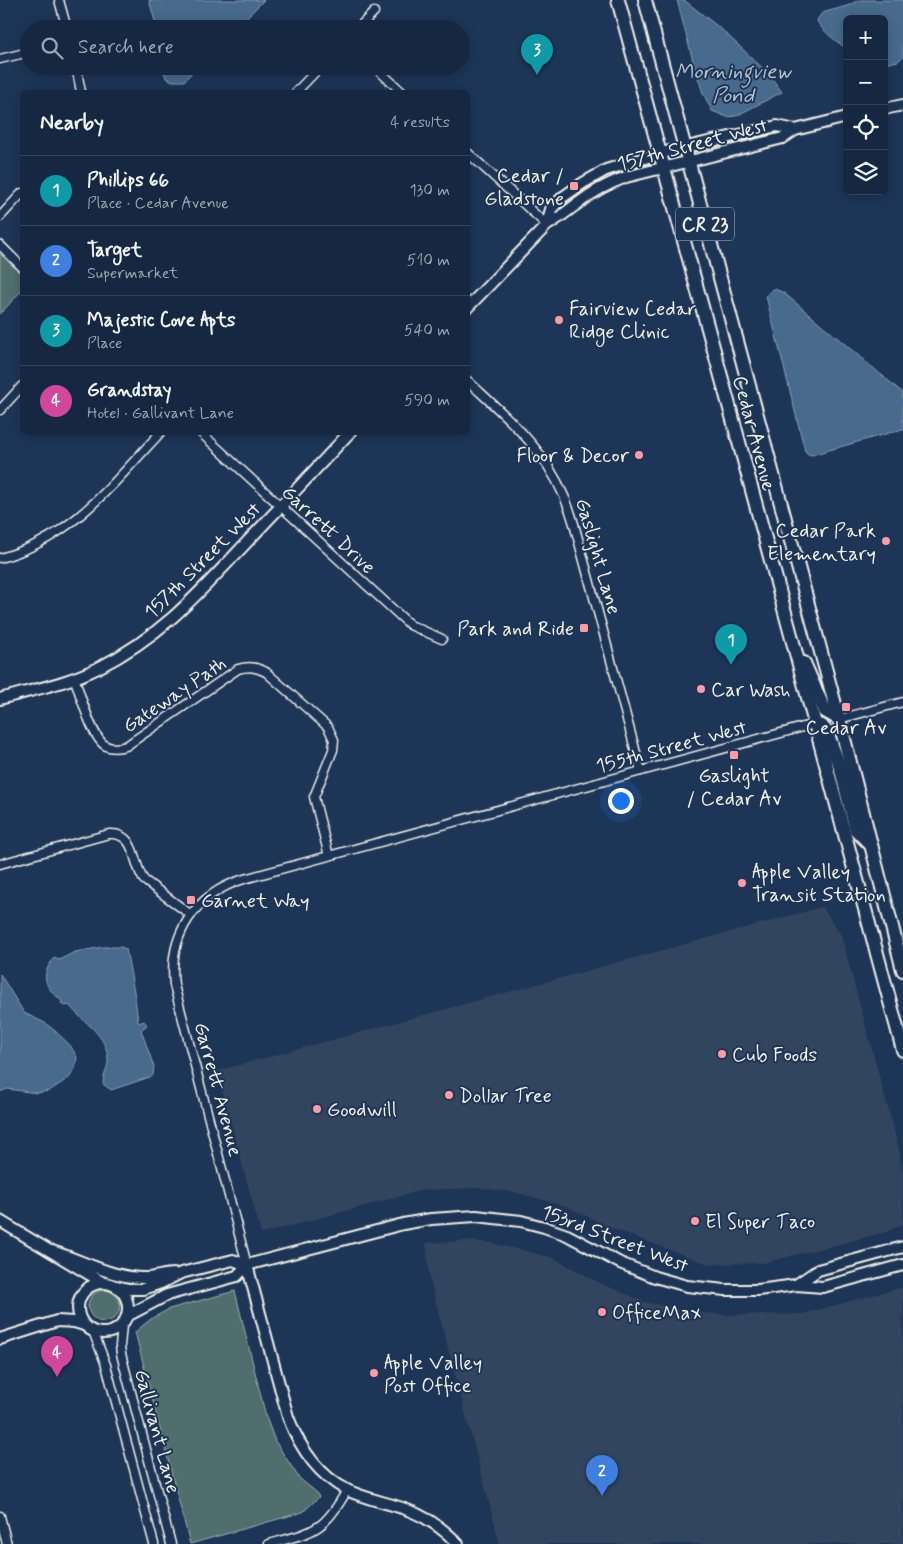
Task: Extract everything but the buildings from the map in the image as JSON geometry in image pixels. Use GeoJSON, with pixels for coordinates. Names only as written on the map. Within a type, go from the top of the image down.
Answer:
{"type":"FeatureCollection","features":[{"type":"Feature","properties":{"kind":"main road","name":"Cedar Avenue"},"geometry":{"type":"LineString","coordinates":[[618,0],[903,1050]]}},
{"type":"Feature","properties":{"kind":"main road","name":"Cedar Avenue"},"geometry":{"type":"LineString","coordinates":[[645,0],[839,719],[903,970]]}},
{"type":"Feature","properties":{"kind":"main road"},"geometry":{"type":"LineString","coordinates":[[786,622],[825,711],[839,719]]}},
{"type":"Feature","properties":{"kind":"main road"},"geometry":{"type":"LineString","coordinates":[[814,724],[822,726],[827,732],[841,770],[856,830],[870,844]]}},
{"type":"Feature","properties":{"kind":"street"},"geometry":{"type":"LineString","coordinates":[[59,0],[65,20]]}},
{"type":"Feature","properties":{"kind":"street"},"geometry":{"type":"LineString","coordinates":[[366,20],[374,12]]}},
{"type":"Feature","properties":{"kind":"street"},"geometry":{"type":"LineString","coordinates":[[0,59],[20,54]]}},
{"type":"Feature","properties":{"kind":"street"},"geometry":{"type":"LineString","coordinates":[[78,75],[81,90]]}},
{"type":"Feature","properties":{"kind":"street"},"geometry":{"type":"LineString","coordinates":[[298,90],[312,75]]}},
{"type":"Feature","properties":{"kind":"street"},"geometry":{"type":"LineString","coordinates":[[384,75],[400,90]]}},
{"type":"Feature","properties":{"kind":"street"},"geometry":{"type":"LineString","coordinates":[[888,108],[903,104]]}},
{"type":"Feature","properties":{"kind":"street","name":"157th Street West"},"geometry":{"type":"LineString","coordinates":[[470,305],[547,224],[563,216],[581,200],[603,187],[626,177],[783,138],[795,130],[843,119]]}},
{"type":"Feature","properties":{"kind":"street","name":"157th Street West"},"geometry":{"type":"LineString","coordinates":[[547,224],[551,209],[564,198],[593,176],[621,164],[777,126],[795,130]]}},
{"type":"Feature","properties":{"kind":"street"},"geometry":{"type":"LineString","coordinates":[[470,155],[547,224]]}},
{"type":"Feature","properties":{"kind":"street"},"geometry":{"type":"LineString","coordinates":[[0,217],[20,195]]}},
{"type":"Feature","properties":{"kind":"street"},"geometry":{"type":"LineString","coordinates":[[0,245],[20,264]]}},
{"type":"Feature","properties":{"kind":"street","name":"Gaslight Lane"},"geometry":{"type":"LineString","coordinates":[[470,383],[530,440],[549,465],[563,490],[574,524],[640,772]]}},
{"type":"Feature","properties":{"kind":"street"},"geometry":{"type":"LineString","coordinates":[[0,410],[20,388]]}},
{"type":"Feature","properties":{"kind":"street"},"geometry":{"type":"LineString","coordinates":[[0,558],[40,544],[66,528],[89,509],[158,435]]}},
{"type":"Feature","properties":{"kind":"street","name":"Garrett Drive"},"geometry":{"type":"LineString","coordinates":[[203,435],[410,625],[442,639]]}},
{"type":"Feature","properties":{"kind":"street","name":"157th Street West"},"geometry":{"type":"LineString","coordinates":[[0,699],[74,678],[96,669],[123,655],[176,617],[347,435]]}},
{"type":"Feature","properties":{"kind":"street","name":"Gateway Path"},"geometry":{"type":"LineString","coordinates":[[74,678],[97,737],[107,747],[116,748],[126,746],[238,669],[248,666],[266,672],[328,727],[334,740],[333,750],[314,797],[329,856]]}},
{"type":"Feature","properties":{"kind":"street"},"geometry":{"type":"LineString","coordinates":[[839,719],[903,702]]}},
{"type":"Feature","properties":{"kind":"street","name":"155th Street West"},"geometry":{"type":"LineString","coordinates":[[537,800],[814,724]]}},
{"type":"Feature","properties":{"kind":"street","name":"Garrett Avenue"},"geometry":{"type":"LineString","coordinates":[[458,1544],[436,1524],[416,1513],[347,1490],[337,1484],[305,1452],[294,1433],[279,1386],[247,1265],[174,986],[172,967],[180,934],[191,915],[208,897],[231,883],[537,800]]}},
{"type":"Feature","properties":{"kind":"street"},"geometry":{"type":"LineString","coordinates":[[0,864],[109,834],[120,835],[129,842],[140,874],[144,880],[191,915]]}},
{"type":"Feature","properties":{"kind":"street","name":"153rd Street West"},"geometry":{"type":"LineString","coordinates":[[124,1321],[167,1295],[237,1276],[247,1265],[403,1224],[430,1219],[476,1216],[521,1221],[544,1227],[588,1245],[638,1271],[687,1286],[725,1290],[758,1290],[796,1285],[823,1287],[903,1266]]}},
{"type":"Feature","properties":{"kind":"street"},"geometry":{"type":"LineString","coordinates":[[0,1221],[102,1282],[115,1285],[125,1295],[128,1309],[124,1321],[108,1333],[93,1331],[84,1324],[78,1310],[78,1302],[87,1288],[102,1282]]}},
{"type":"Feature","properties":{"kind":"street","name":"153rd Street West"},"geometry":{"type":"LineString","coordinates":[[796,1285],[818,1270],[903,1247]]}},
{"type":"Feature","properties":{"kind":"street"},"geometry":{"type":"LineString","coordinates":[[52,1251],[100,1269],[130,1277],[147,1278],[181,1273]]}},
{"type":"Feature","properties":{"kind":"street","name":"153rd Street West"},"geometry":{"type":"LineString","coordinates":[[115,1285],[128,1289],[143,1288],[161,1283],[181,1273],[233,1260],[247,1265]]}},
{"type":"Feature","properties":{"kind":"street"},"geometry":{"type":"LineString","coordinates":[[0,1339],[57,1321],[84,1324]]}},
{"type":"Feature","properties":{"kind":"street","name":"Gallivant Lane"},"geometry":{"type":"LineString","coordinates":[[124,1321],[120,1346],[121,1354],[171,1544]]}},
{"type":"Feature","properties":{"kind":"street","name":"Gallivant Lane"},"geometry":{"type":"LineString","coordinates":[[93,1331],[109,1374],[154,1544]]}},
{"type":"Feature","properties":{"kind":"street"},"geometry":{"type":"LineString","coordinates":[[269,1544],[300,1536],[317,1528],[331,1517],[347,1490]]}},
{"type":"Feature","properties":{"kind":"street"},"geometry":{"type":"LineString","coordinates":[[0,1516],[7,1544]]}},
{"type":"Feature","properties":{"kind":"shaded area"},"geometry":{"type":"Polygon","coordinates":[[[822,907],[841,935],[899,1149],[903,1177],[903,1224],[886,1232],[764,1263],[708,1264],[611,1228],[568,1207],[514,1192],[479,1188],[423,1190],[261,1234],[217,1071],[822,907]]]}},
{"type":"Feature","properties":{"kind":"shaded area"},"geometry":{"type":"Polygon","coordinates":[[[466,1241],[492,1243],[554,1258],[598,1282],[644,1302],[693,1312],[726,1315],[802,1314],[903,1287],[903,1544],[500,1544],[430,1280],[426,1243],[466,1241]]]}},
{"type":"Feature","properties":{"kind":"green space"},"geometry":{"type":"Polygon","coordinates":[[[0,254],[20,273],[20,292],[0,314],[0,254]]]}},
{"type":"Feature","properties":{"kind":"green space"},"geometry":{"type":"Polygon","coordinates":[[[104,1290],[116,1294],[120,1306],[116,1318],[104,1322],[92,1318],[88,1306],[92,1294],[104,1290]]]}},
{"type":"Feature","properties":{"kind":"green space"},"geometry":{"type":"Polygon","coordinates":[[[235,1291],[266,1417],[275,1441],[299,1478],[316,1492],[319,1497],[303,1512],[190,1544],[135,1332],[151,1319],[169,1309],[235,1291]]]}},
{"type":"Feature","properties":{"kind":"water"},"geometry":{"type":"Polygon","coordinates":[[[149,0],[264,0],[244,20],[155,20],[149,0]]]}},
{"type":"Feature","properties":{"kind":"water","name":"Morningview Pond"},"geometry":{"type":"Polygon","coordinates":[[[677,0],[684,0],[721,29],[768,73],[782,92],[736,116],[727,117],[712,111],[703,93],[694,65],[677,0]]]}},
{"type":"Feature","properties":{"kind":"water","name":"Morningview Pond"},"geometry":{"type":"Polygon","coordinates":[[[859,0],[903,0],[903,57],[898,61],[888,63],[888,15],[843,15],[843,46],[830,36],[817,20],[822,13],[847,6],[859,0]]]}},
{"type":"Feature","properties":{"kind":"water"},"geometry":{"type":"Polygon","coordinates":[[[165,75],[190,75],[184,81],[173,81],[166,78],[165,75]]]}},
{"type":"Feature","properties":{"kind":"water"},"geometry":{"type":"Polygon","coordinates":[[[775,289],[784,293],[903,393],[903,429],[812,455],[805,451],[766,296],[771,290],[775,289]]]}},
{"type":"Feature","properties":{"kind":"water"},"geometry":{"type":"Polygon","coordinates":[[[103,947],[126,949],[138,1022],[144,1021],[147,1025],[141,1030],[154,1067],[153,1075],[150,1077],[111,1090],[103,1084],[108,1061],[104,1043],[69,1005],[61,1004],[62,1001],[48,986],[45,976],[54,958],[59,960],[75,952],[103,947]]]}},
{"type":"Feature","properties":{"kind":"water"},"geometry":{"type":"Polygon","coordinates":[[[0,974],[24,1013],[45,1023],[54,1030],[70,1045],[77,1057],[75,1069],[69,1078],[49,1091],[37,1093],[7,1089],[0,1092],[0,974]]]}},
{"type":"Feature","properties":{"kind":"place","name":"Majestic Cove Apts"},"geometry":{"type":"Point","coordinates":[537,75]}},
{"type":"Feature","properties":{"kind":"place","name":"Cedar / Gladstone"},"geometry":{"type":"Point","coordinates":[574,186]}},
{"type":"Feature","properties":{"kind":"place","name":"Fairview Cedar Ridge Clinic"},"geometry":{"type":"Point","coordinates":[559,320]}},
{"type":"Feature","properties":{"kind":"place","name":"Floor & Decor"},"geometry":{"type":"Point","coordinates":[639,455]}},
{"type":"Feature","properties":{"kind":"place","name":"Cedar Park Elementary"},"geometry":{"type":"Point","coordinates":[886,541]}},
{"type":"Feature","properties":{"kind":"place","name":"Park and Ride"},"geometry":{"type":"Point","coordinates":[584,628]}},
{"type":"Feature","properties":{"kind":"place","name":"Phillips 66"},"geometry":{"type":"Point","coordinates":[731,665]}},
{"type":"Feature","properties":{"kind":"place","name":"Car Wash"},"geometry":{"type":"Point","coordinates":[701,689]}},
{"type":"Feature","properties":{"kind":"place","name":"Cedar Av"},"geometry":{"type":"Point","coordinates":[846,707]}},
{"type":"Feature","properties":{"kind":"place","name":"Gaslight / Cedar Av"},"geometry":{"type":"Point","coordinates":[734,755]}},
{"type":"Feature","properties":{"kind":"place","name":"Apple Valley Transit Station"},"geometry":{"type":"Point","coordinates":[742,883]}},
{"type":"Feature","properties":{"kind":"place","name":"Garnet Way"},"geometry":{"type":"Point","coordinates":[191,900]}},
{"type":"Feature","properties":{"kind":"place","name":"Cub Foods"},"geometry":{"type":"Point","coordinates":[722,1054]}},
{"type":"Feature","properties":{"kind":"place","name":"Dollar Tree"},"geometry":{"type":"Point","coordinates":[449,1095]}},
{"type":"Feature","properties":{"kind":"place","name":"Goodwill"},"geometry":{"type":"Point","coordinates":[317,1109]}},
{"type":"Feature","properties":{"kind":"place","name":"El Super Taco"},"geometry":{"type":"Point","coordinates":[695,1221]}},
{"type":"Feature","properties":{"kind":"place","name":"OfficeMax"},"geometry":{"type":"Point","coordinates":[602,1312]}},
{"type":"Feature","properties":{"kind":"place","name":"Apple Valley Post Office"},"geometry":{"type":"Point","coordinates":[374,1373]}},
{"type":"Feature","properties":{"kind":"place","name":"Grandstay"},"geometry":{"type":"Point","coordinates":[57,1377]}},
{"type":"Feature","properties":{"kind":"place","name":"Target"},"geometry":{"type":"Point","coordinates":[602,1496]}}]}
